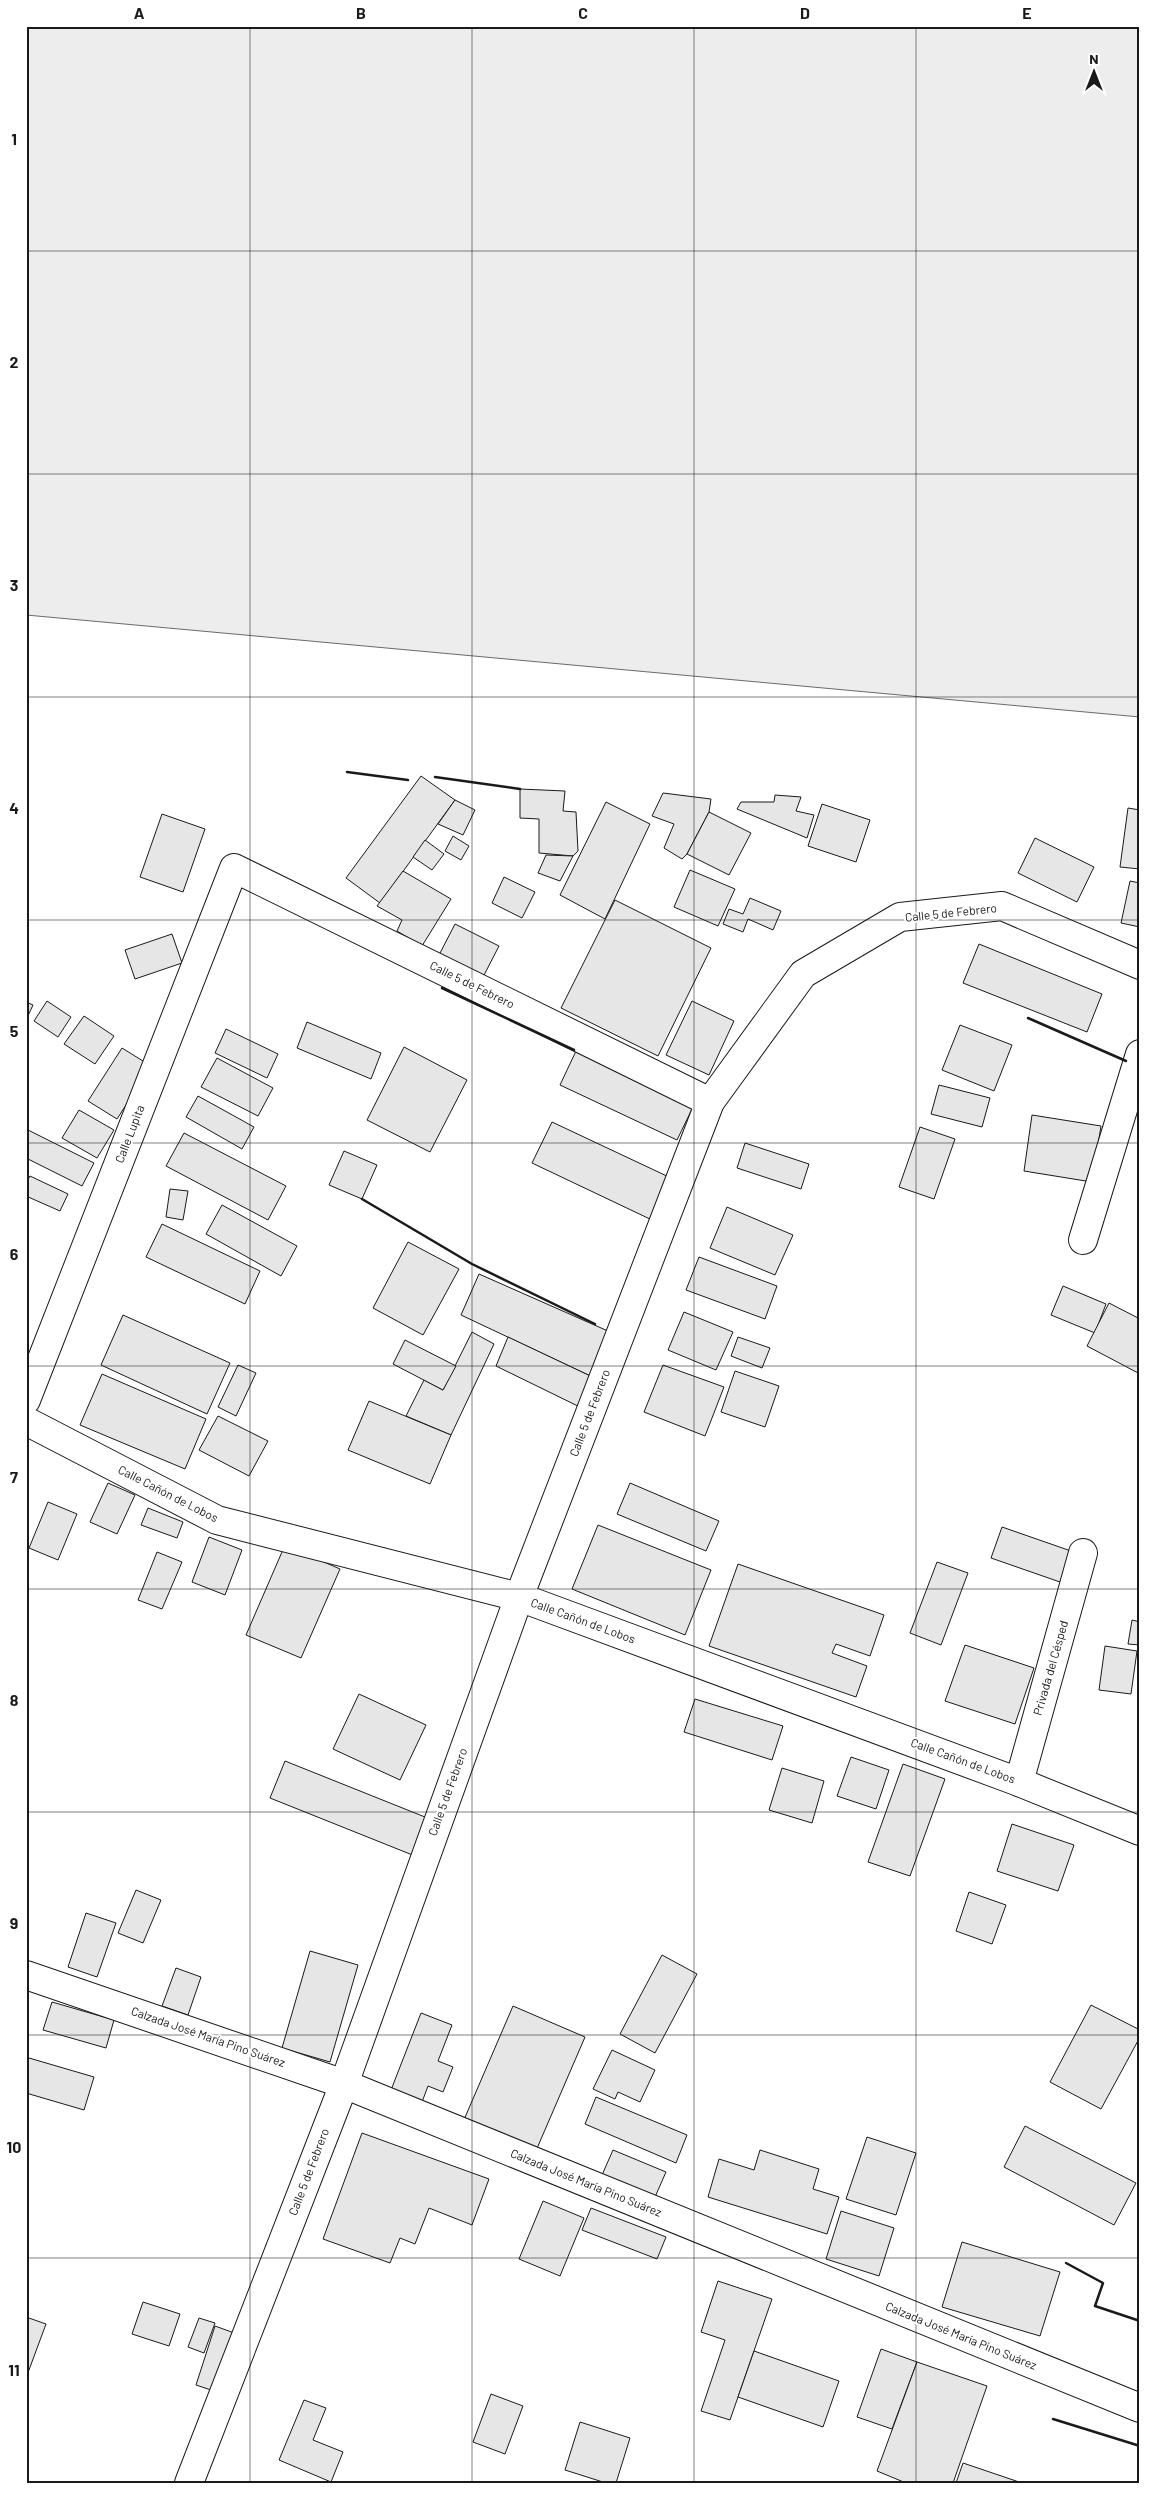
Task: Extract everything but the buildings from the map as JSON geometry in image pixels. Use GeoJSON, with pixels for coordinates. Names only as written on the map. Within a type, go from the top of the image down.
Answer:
{"type":"FeatureCollection","features":[{"type":"Feature","properties":{"kind":"street","name":"Calle 5 de Febrero"},"geometry":{"type":"LineString","coordinates":[[234,868],[710,1102]]}},
{"type":"Feature","properties":{"kind":"street","name":"Calle Lupita"},"geometry":{"type":"LineString","coordinates":[[26,1400],[234,868]]}},
{"type":"Feature","properties":{"kind":"street","name":"Calle 5 de Febrero"},"geometry":{"type":"LineString","coordinates":[[189,2483],[344,2084],[518,1597],[710,1102],[803,974],[900,917],[1002,906],[1140,965]]}},
{"type":"Feature","properties":{"kind":"street"},"geometry":{"type":"LineString","coordinates":[[1084,1240],[1140,1054]]}},
{"type":"Feature","properties":{"kind":"street","name":"Calle Cañón de Lobos"},"geometry":{"type":"LineString","coordinates":[[26,1421],[217,1520],[518,1597],[1019,1782],[1140,1830]]}},
{"type":"Feature","properties":{"kind":"street","name":"Privada del Césped"},"geometry":{"type":"LineString","coordinates":[[1019,1782],[1084,1553]]}},
{"type":"Feature","properties":{"kind":"street","name":"Calzada José María Pino Suárez"},"geometry":{"type":"LineString","coordinates":[[26,1975],[344,2084],[1140,2408]]}},
{"type":"Feature","properties":{"kind":"shaded area"},"geometry":{"type":"Polygon","coordinates":[[[26,26],[1140,26],[1140,717],[26,615],[26,26]]]}},
{"type":"Feature","properties":{"kind":"wall"},"geometry":{"type":"LineString","coordinates":[[347,772],[408,780]]}},
{"type":"Feature","properties":{"kind":"wall"},"geometry":{"type":"LineString","coordinates":[[435,777],[520,789]]}},
{"type":"Feature","properties":{"kind":"wall"},"geometry":{"type":"LineString","coordinates":[[442,988],[574,1050]]}},
{"type":"Feature","properties":{"kind":"wall"},"geometry":{"type":"LineString","coordinates":[[1028,1018],[1126,1061]]}},
{"type":"Feature","properties":{"kind":"wall"},"geometry":{"type":"LineString","coordinates":[[362,1199],[472,1264],[595,1324]]}},
{"type":"Feature","properties":{"kind":"wall"},"geometry":{"type":"LineString","coordinates":[[1066,2263],[1103,2283],[1095,2306],[1140,2321]]}},
{"type":"Feature","properties":{"kind":"wall"},"geometry":{"type":"LineString","coordinates":[[1053,2419],[1140,2446]]}}]}
